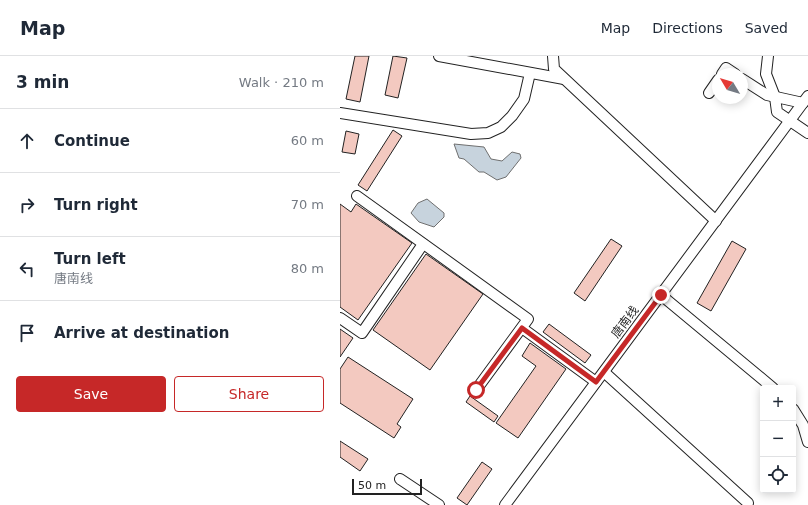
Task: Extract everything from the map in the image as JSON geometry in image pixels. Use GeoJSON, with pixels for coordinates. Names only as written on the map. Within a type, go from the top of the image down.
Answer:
{"type":"FeatureCollection","features":[{"type":"Feature","properties":{"kind":"street"},"geometry":{"type":"LineString","coordinates":[[439,56],[564,79]]}},
{"type":"Feature","properties":{"kind":"street"},"geometry":{"type":"LineString","coordinates":[[553,56],[554,69],[716,221]]}},
{"type":"Feature","properties":{"kind":"street"},"geometry":{"type":"LineString","coordinates":[[768,56],[766,74],[776,97],[777,112],[808,133]]}},
{"type":"Feature","properties":{"kind":"street"},"geometry":{"type":"LineString","coordinates":[[340,113],[471,134],[488,133],[501,127],[512,116],[524,99],[530,73]]}},
{"type":"Feature","properties":{"kind":"street"},"geometry":{"type":"LineString","coordinates":[[748,83],[768,95],[805,100]]}},
{"type":"Feature","properties":{"kind":"street"},"geometry":{"type":"LineString","coordinates":[[709,93],[712,89]]}},
{"type":"Feature","properties":{"kind":"street","name":"唐南线"},"geometry":{"type":"LineString","coordinates":[[505,505],[805,100]]}},
{"type":"Feature","properties":{"kind":"street"},"geometry":{"type":"LineString","coordinates":[[357,196],[528,319],[476,390]]}},
{"type":"Feature","properties":{"kind":"street"},"geometry":{"type":"LineString","coordinates":[[340,318],[362,333],[423,244]]}},
{"type":"Feature","properties":{"kind":"street"},"geometry":{"type":"LineString","coordinates":[[661,295],[768,385]]}},
{"type":"Feature","properties":{"kind":"street"},"geometry":{"type":"LineString","coordinates":[[522,328],[596,382]]}},
{"type":"Feature","properties":{"kind":"street"},"geometry":{"type":"LineString","coordinates":[[604,372],[748,503]]}},
{"type":"Feature","properties":{"kind":"street"},"geometry":{"type":"LineString","coordinates":[[796,414],[803,425],[808,442]]}},
{"type":"Feature","properties":{"kind":"street"},"geometry":{"type":"LineString","coordinates":[[400,479],[439,505]]}},
{"type":"Feature","properties":{"kind":"shaded area"},"geometry":{"type":"Polygon","coordinates":[[[454,144],[484,147],[491,159],[502,161],[512,152],[520,154],[521,158],[506,177],[497,180],[484,172],[479,172],[464,159],[459,158],[454,144]]]}},
{"type":"Feature","properties":{"kind":"shaded area"},"geometry":{"type":"Polygon","coordinates":[[[427,199],[444,213],[444,217],[434,227],[419,222],[411,213],[418,203],[427,199]]]}},
{"type":"Feature","properties":{"kind":"building"},"geometry":{"type":"Polygon","coordinates":[[[355,56],[369,56],[360,102],[346,99],[355,56]]]}},
{"type":"Feature","properties":{"kind":"building"},"geometry":{"type":"Polygon","coordinates":[[[393,56],[407,58],[398,98],[385,95],[393,56]]]}},
{"type":"Feature","properties":{"kind":"building"},"geometry":{"type":"Polygon","coordinates":[[[393,130],[402,136],[367,191],[358,185],[393,130]]]}},
{"type":"Feature","properties":{"kind":"building"},"geometry":{"type":"Polygon","coordinates":[[[346,131],[359,134],[355,154],[342,152],[346,131]]]}},
{"type":"Feature","properties":{"kind":"building"},"geometry":{"type":"Polygon","coordinates":[[[340,204],[351,212],[356,204],[412,243],[358,320],[340,307],[340,204]]]}},
{"type":"Feature","properties":{"kind":"building"},"geometry":{"type":"Polygon","coordinates":[[[611,239],[622,246],[585,301],[574,293],[611,239]]]}},
{"type":"Feature","properties":{"kind":"building"},"geometry":{"type":"Polygon","coordinates":[[[732,241],[746,249],[711,311],[697,303],[732,241]]]}},
{"type":"Feature","properties":{"kind":"building"},"geometry":{"type":"Polygon","coordinates":[[[426,254],[483,294],[430,370],[373,330],[426,254]]]}},
{"type":"Feature","properties":{"kind":"building"},"geometry":{"type":"Polygon","coordinates":[[[549,324],[591,355],[585,363],[543,332],[549,324]]]}},
{"type":"Feature","properties":{"kind":"building"},"geometry":{"type":"Polygon","coordinates":[[[340,329],[353,338],[340,357],[340,329]]]}},
{"type":"Feature","properties":{"kind":"building"},"geometry":{"type":"Polygon","coordinates":[[[530,343],[566,369],[518,438],[496,423],[536,366],[522,356],[530,343]]]}},
{"type":"Feature","properties":{"kind":"building"},"geometry":{"type":"Polygon","coordinates":[[[348,357],[413,399],[397,424],[401,427],[394,438],[340,403],[340,369],[348,357]]]}},
{"type":"Feature","properties":{"kind":"building"},"geometry":{"type":"Polygon","coordinates":[[[470,396],[498,416],[494,422],[466,402],[470,396]]]}},
{"type":"Feature","properties":{"kind":"building"},"geometry":{"type":"Polygon","coordinates":[[[340,441],[368,459],[360,471],[340,457],[340,441]]]}},
{"type":"Feature","properties":{"kind":"building"},"geometry":{"type":"Polygon","coordinates":[[[482,462],[492,469],[467,505],[457,498],[482,462]]]}},
{"type":"Feature","properties":{"kind":"route"},"geometry":{"type":"LineString","coordinates":[[476,390],[522,328],[596,382],[661,295]]}}]}
